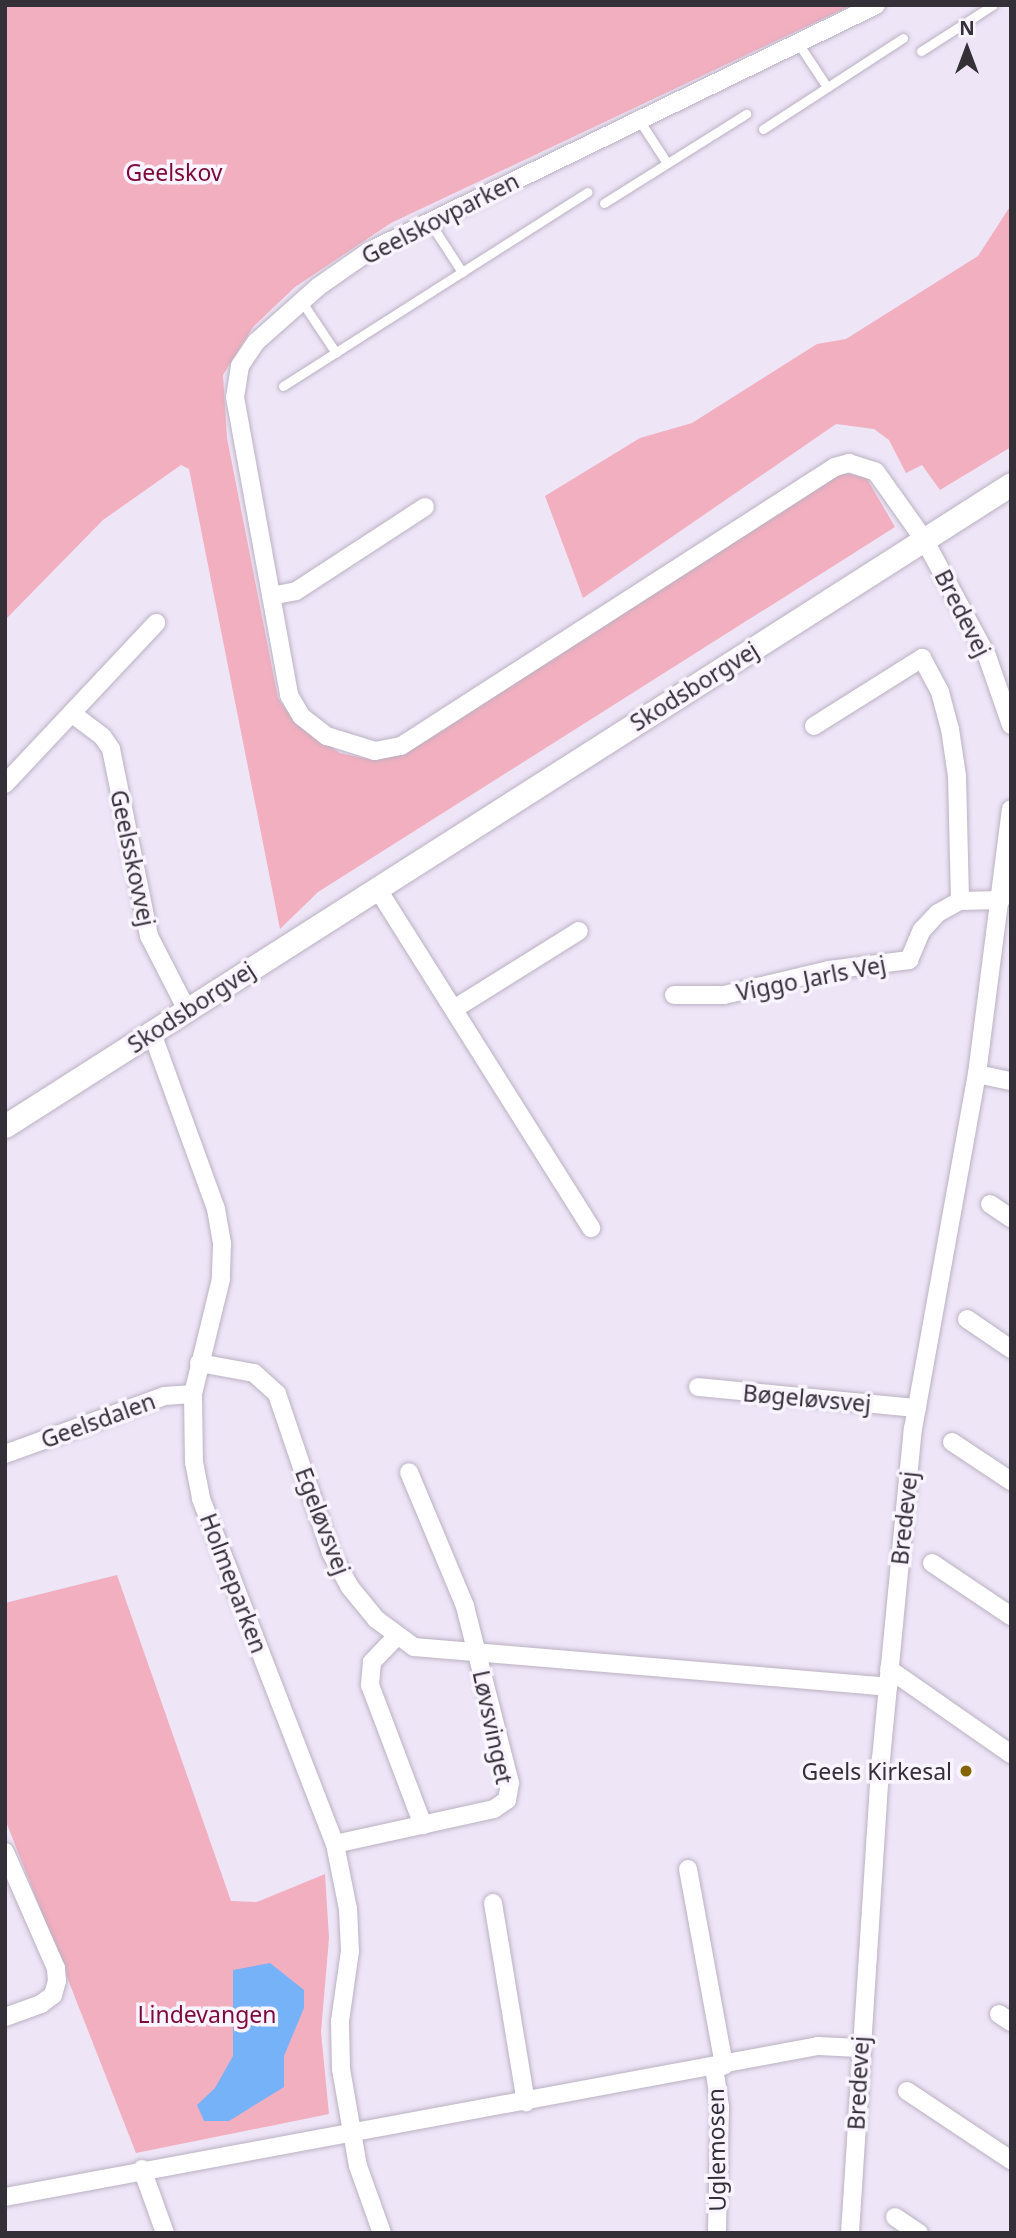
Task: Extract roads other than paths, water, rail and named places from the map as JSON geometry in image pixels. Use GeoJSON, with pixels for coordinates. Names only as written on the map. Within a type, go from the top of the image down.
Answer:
{"type":"FeatureCollection","features":[{"type":"Feature","properties":{"kind":"street","name":"Geelskovparken"},"geometry":{"type":"LineString","coordinates":[[876,5],[368,252],[302,302],[256,342],[240,366],[235,397],[289,695],[301,716],[327,736],[375,751],[401,746],[835,467],[863,465],[876,472],[925,541]]}},
{"type":"Feature","properties":{"kind":"street","name":"Skodsborgvej"},"geometry":{"type":"LineString","coordinates":[[5,1126],[1011,484]]}},
{"type":"Feature","properties":{"kind":"street"},"geometry":{"type":"LineString","coordinates":[[271,596],[296,591],[425,507]]}},
{"type":"Feature","properties":{"kind":"street","name":"Bredevej"},"geometry":{"type":"LineString","coordinates":[[925,541],[987,656],[1011,725]]}},
{"type":"Feature","properties":{"kind":"street"},"geometry":{"type":"LineString","coordinates":[[5,784],[74,715],[156,623]]}},
{"type":"Feature","properties":{"kind":"street"},"geometry":{"type":"LineString","coordinates":[[814,726],[922,658],[940,692],[950,729],[957,776],[960,901],[1000,900]]}},
{"type":"Feature","properties":{"kind":"street","name":"Geelsskovvej"},"geometry":{"type":"LineString","coordinates":[[74,715],[102,736],[111,749],[149,936],[187,1010]]}},
{"type":"Feature","properties":{"kind":"street","name":"Bredevej"},"geometry":{"type":"LineString","coordinates":[[850,2233],[859,2048],[888,1678],[917,1408],[977,1074],[1011,809]]}},
{"type":"Feature","properties":{"kind":"street"},"geometry":{"type":"LineString","coordinates":[[377,888],[591,1228]]}},
{"type":"Feature","properties":{"kind":"street","name":"Viggo Jarls Vej"},"geometry":{"type":"LineString","coordinates":[[674,995],[724,995],[829,970],[909,960],[922,930],[938,913],[960,901]]}},
{"type":"Feature","properties":{"kind":"street"},"geometry":{"type":"LineString","coordinates":[[454,1009],[579,931]]}},
{"type":"Feature","properties":{"kind":"street","name":"Holmeparken"},"geometry":{"type":"LineString","coordinates":[[152,1032],[216,1209],[222,1244],[221,1279],[193,1394],[194,1462],[201,1499],[335,1843],[348,1909],[350,1951],[340,2021],[350,2134],[382,2233]]}},
{"type":"Feature","properties":{"kind":"street"},"geometry":{"type":"LineString","coordinates":[[977,1074],[1011,1081]]}},
{"type":"Feature","properties":{"kind":"street"},"geometry":{"type":"LineString","coordinates":[[990,1205],[1011,1218]]}},
{"type":"Feature","properties":{"kind":"street"},"geometry":{"type":"LineString","coordinates":[[967,1319],[1011,1349]]}},
{"type":"Feature","properties":{"kind":"street","name":"Egeløvsvej"},"geometry":{"type":"LineString","coordinates":[[199,1363],[254,1373],[277,1394],[331,1553],[349,1586],[396,1637],[414,1647],[888,1678]]}},
{"type":"Feature","properties":{"kind":"street","name":"Bøgeløvsvej"},"geometry":{"type":"LineString","coordinates":[[698,1387],[917,1408]]}},
{"type":"Feature","properties":{"kind":"street","name":"Geelsdalen"},"geometry":{"type":"LineString","coordinates":[[5,1454],[164,1396],[193,1394]]}},
{"type":"Feature","properties":{"kind":"street"},"geometry":{"type":"LineString","coordinates":[[953,1442],[1011,1481]]}},
{"type":"Feature","properties":{"kind":"street"},"geometry":{"type":"LineString","coordinates":[[409,1472],[465,1606],[476,1650]]}},
{"type":"Feature","properties":{"kind":"street"},"geometry":{"type":"LineString","coordinates":[[932,1563],[1011,1616]]}},
{"type":"Feature","properties":{"kind":"street"},"geometry":{"type":"LineString","coordinates":[[396,1637],[372,1662],[370,1685],[423,1825]]}},
{"type":"Feature","properties":{"kind":"street","name":"Løvsvinget"},"geometry":{"type":"LineString","coordinates":[[335,1843],[495,1809],[507,1800],[510,1783],[476,1650]]}},
{"type":"Feature","properties":{"kind":"street"},"geometry":{"type":"LineString","coordinates":[[888,1678],[1011,1754]]}},
{"type":"Feature","properties":{"kind":"street"},"geometry":{"type":"LineString","coordinates":[[5,1852],[56,1968],[57,1981],[53,1995],[41,2004],[5,2017]]}},
{"type":"Feature","properties":{"kind":"street"},"geometry":{"type":"LineString","coordinates":[[688,1869],[719,2066]]}},
{"type":"Feature","properties":{"kind":"street"},"geometry":{"type":"LineString","coordinates":[[493,1903],[526,2102]]}},
{"type":"Feature","properties":{"kind":"street"},"geometry":{"type":"LineString","coordinates":[[5,2197],[142,2169],[526,2102],[818,2046],[859,2048]]}},
{"type":"Feature","properties":{"kind":"street","name":"Uglemosen"},"geometry":{"type":"LineString","coordinates":[[717,2233],[719,2066]]}},
{"type":"Feature","properties":{"kind":"street"},"geometry":{"type":"LineString","coordinates":[[907,2091],[1011,2160]]}},
{"type":"Feature","properties":{"kind":"street"},"geometry":{"type":"LineString","coordinates":[[142,2169],[165,2233]]}},
{"type":"Feature","properties":{"kind":"street"},"geometry":{"type":"LineString","coordinates":[[895,2217],[919,2233]]}},
{"type":"Feature","properties":{"kind":"lane"},"geometry":{"type":"LineString","coordinates":[[921,51],[986,7]]}},
{"type":"Feature","properties":{"kind":"lane"},"geometry":{"type":"LineString","coordinates":[[763,129],[903,38]]}},
{"type":"Feature","properties":{"kind":"lane"},"geometry":{"type":"LineString","coordinates":[[798,43],[827,87]]}},
{"type":"Feature","properties":{"kind":"lane"},"geometry":{"type":"LineString","coordinates":[[604,203],[746,114]]}},
{"type":"Feature","properties":{"kind":"lane"},"geometry":{"type":"LineString","coordinates":[[639,120],[667,163]]}},
{"type":"Feature","properties":{"kind":"lane"},"geometry":{"type":"LineString","coordinates":[[283,386],[588,192]]}},
{"type":"Feature","properties":{"kind":"lane"},"geometry":{"type":"LineString","coordinates":[[429,221],[462,272]]}},
{"type":"Feature","properties":{"kind":"lane"},"geometry":{"type":"LineString","coordinates":[[302,302],[336,353]]}},
{"type":"Feature","properties":{"kind":"water"},"geometry":{"type":"Polygon","coordinates":[[[270,1963],[304,1990],[304,2008],[284,2056],[284,2087],[229,2121],[204,2121],[197,2105],[215,2088],[233,2056],[233,1970],[270,1963]]]}},
{"type":"Feature","properties":{"kind":"place","name":"Geels Kirkesal"},"geometry":{"type":"Point","coordinates":[966,1771]}},
{"type":"Feature","properties":{"kind":"park label","name":"Geelskov"},"geometry":{"type":"Point","coordinates":[174,172]}},
{"type":"Feature","properties":{"kind":"park label","name":"Lindevangen"},"geometry":{"type":"Point","coordinates":[207,2014]}}]}
